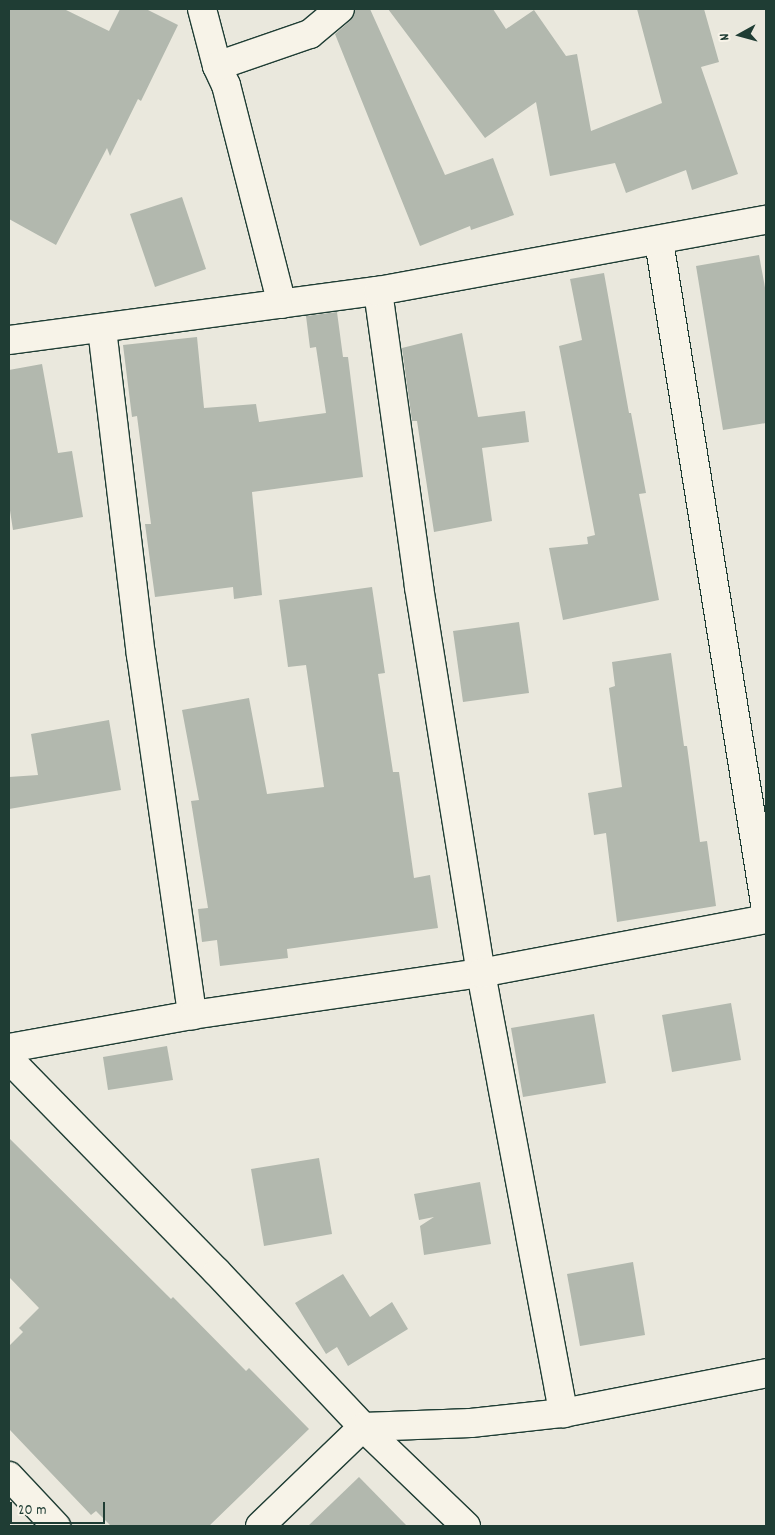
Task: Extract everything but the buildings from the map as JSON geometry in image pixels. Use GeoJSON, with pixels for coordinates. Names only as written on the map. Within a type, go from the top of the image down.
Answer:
{"type":"FeatureCollection","features":[{"type":"Feature","properties":{"kind":"street"},"geometry":{"type":"LineString","coordinates":[[202,9],[217,66],[226,85],[282,304]]}},
{"type":"Feature","properties":{"kind":"street"},"geometry":{"type":"LineString","coordinates":[[217,66],[310,34],[340,9]]}},
{"type":"Feature","properties":{"kind":"street"},"geometry":{"type":"LineString","coordinates":[[9,340],[378,291],[766,220]]}},
{"type":"Feature","properties":{"kind":"street"},"geometry":{"type":"LineString","coordinates":[[659,241],[766,910]]}},
{"type":"Feature","properties":{"kind":"street"},"geometry":{"type":"LineString","coordinates":[[378,291],[419,587],[481,974],[563,1413]]}},
{"type":"Feature","properties":{"kind":"street"},"geometry":{"type":"LineString","coordinates":[[102,328],[141,655],[192,1015]]}},
{"type":"Feature","properties":{"kind":"street"},"geometry":{"type":"LineString","coordinates":[[9,1048],[192,1015],[481,974],[766,919]]}},
{"type":"Feature","properties":{"kind":"street"},"geometry":{"type":"LineString","coordinates":[[9,1059],[217,1272],[363,1427],[466,1526]]}},
{"type":"Feature","properties":{"kind":"street"},"geometry":{"type":"LineString","coordinates":[[260,1526],[363,1427],[471,1423],[563,1413],[766,1373]]}},
{"type":"Feature","properties":{"kind":"street"},"geometry":{"type":"LineString","coordinates":[[9,1476],[56,1526]]}}]}
